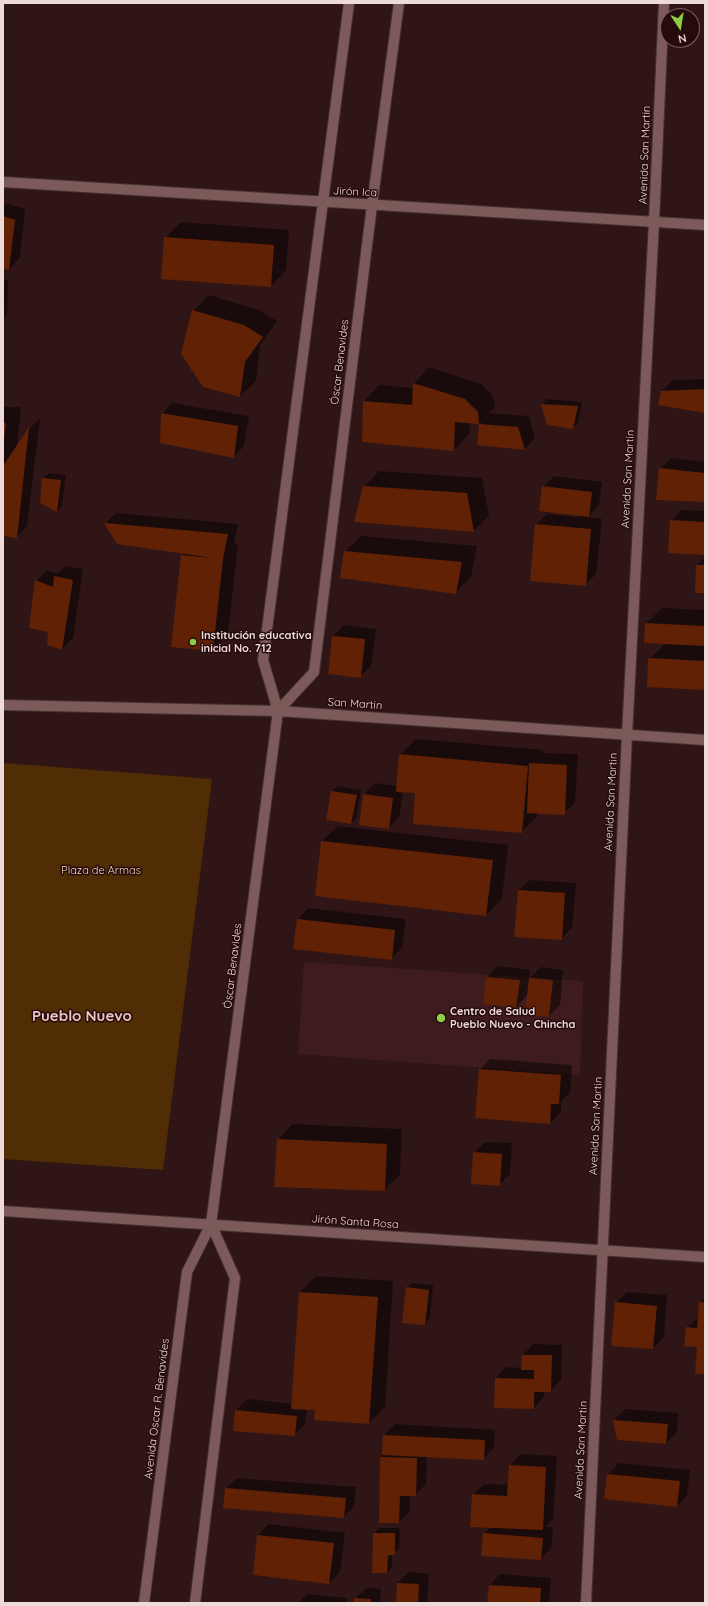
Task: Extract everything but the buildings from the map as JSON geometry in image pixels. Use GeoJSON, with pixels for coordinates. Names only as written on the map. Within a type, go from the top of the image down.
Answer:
{"type":"FeatureCollection","features":[{"type":"Feature","properties":{"kind":"street","name":"Óscar Benavides"},"geometry":{"type":"LineString","coordinates":[[211,1224],[278,711],[263,660],[349,3]]}},
{"type":"Feature","properties":{"kind":"street","name":"Óscar Benavides"},"geometry":{"type":"LineString","coordinates":[[278,711],[314,672],[372,205],[399,3]]}},
{"type":"Feature","properties":{"kind":"street","name":"Avenida San Martin"},"geometry":{"type":"LineString","coordinates":[[586,1603],[627,735],[664,3]]}},
{"type":"Feature","properties":{"kind":"street","name":"Jirón Ica"},"geometry":{"type":"LineString","coordinates":[[3,182],[705,225]]}},
{"type":"Feature","properties":{"kind":"street","name":"San Martin"},"geometry":{"type":"LineString","coordinates":[[3,705],[278,711],[705,740]]}},
{"type":"Feature","properties":{"kind":"street","name":"Jirón Santa Rosa"},"geometry":{"type":"LineString","coordinates":[[3,1211],[705,1257]]}},
{"type":"Feature","properties":{"kind":"street","name":"Avenida Oscar R. Benavides"},"geometry":{"type":"LineString","coordinates":[[144,1603],[187,1272],[211,1224]]}},
{"type":"Feature","properties":{"kind":"street"},"geometry":{"type":"LineString","coordinates":[[195,1603],[235,1278],[211,1224]]}},
{"type":"Feature","properties":{"kind":"shaded area","name":"Centro de Salud Pueblo Nuevo - Chincha"},"geometry":{"type":"Polygon","coordinates":[[[304,962],[583,981],[580,1075],[298,1054],[304,962]]]}},
{"type":"Feature","properties":{"kind":"green space","name":"Plaza de Armas"},"geometry":{"type":"Polygon","coordinates":[[[3,763],[212,779],[163,1170],[3,1159],[3,763]]]}},
{"type":"Feature","properties":{"kind":"place","name":"Institución educativa inicial No. 712"},"geometry":{"type":"Point","coordinates":[193,642]}},
{"type":"Feature","properties":{"kind":"place","name":"Centro de Salud Pueblo Nuevo - Chincha"},"geometry":{"type":"Point","coordinates":[441,1018]}},
{"type":"Feature","properties":{"kind":"district","name":"Pueblo Nuevo"},"geometry":{"type":"Point","coordinates":[82,1016]}}]}
